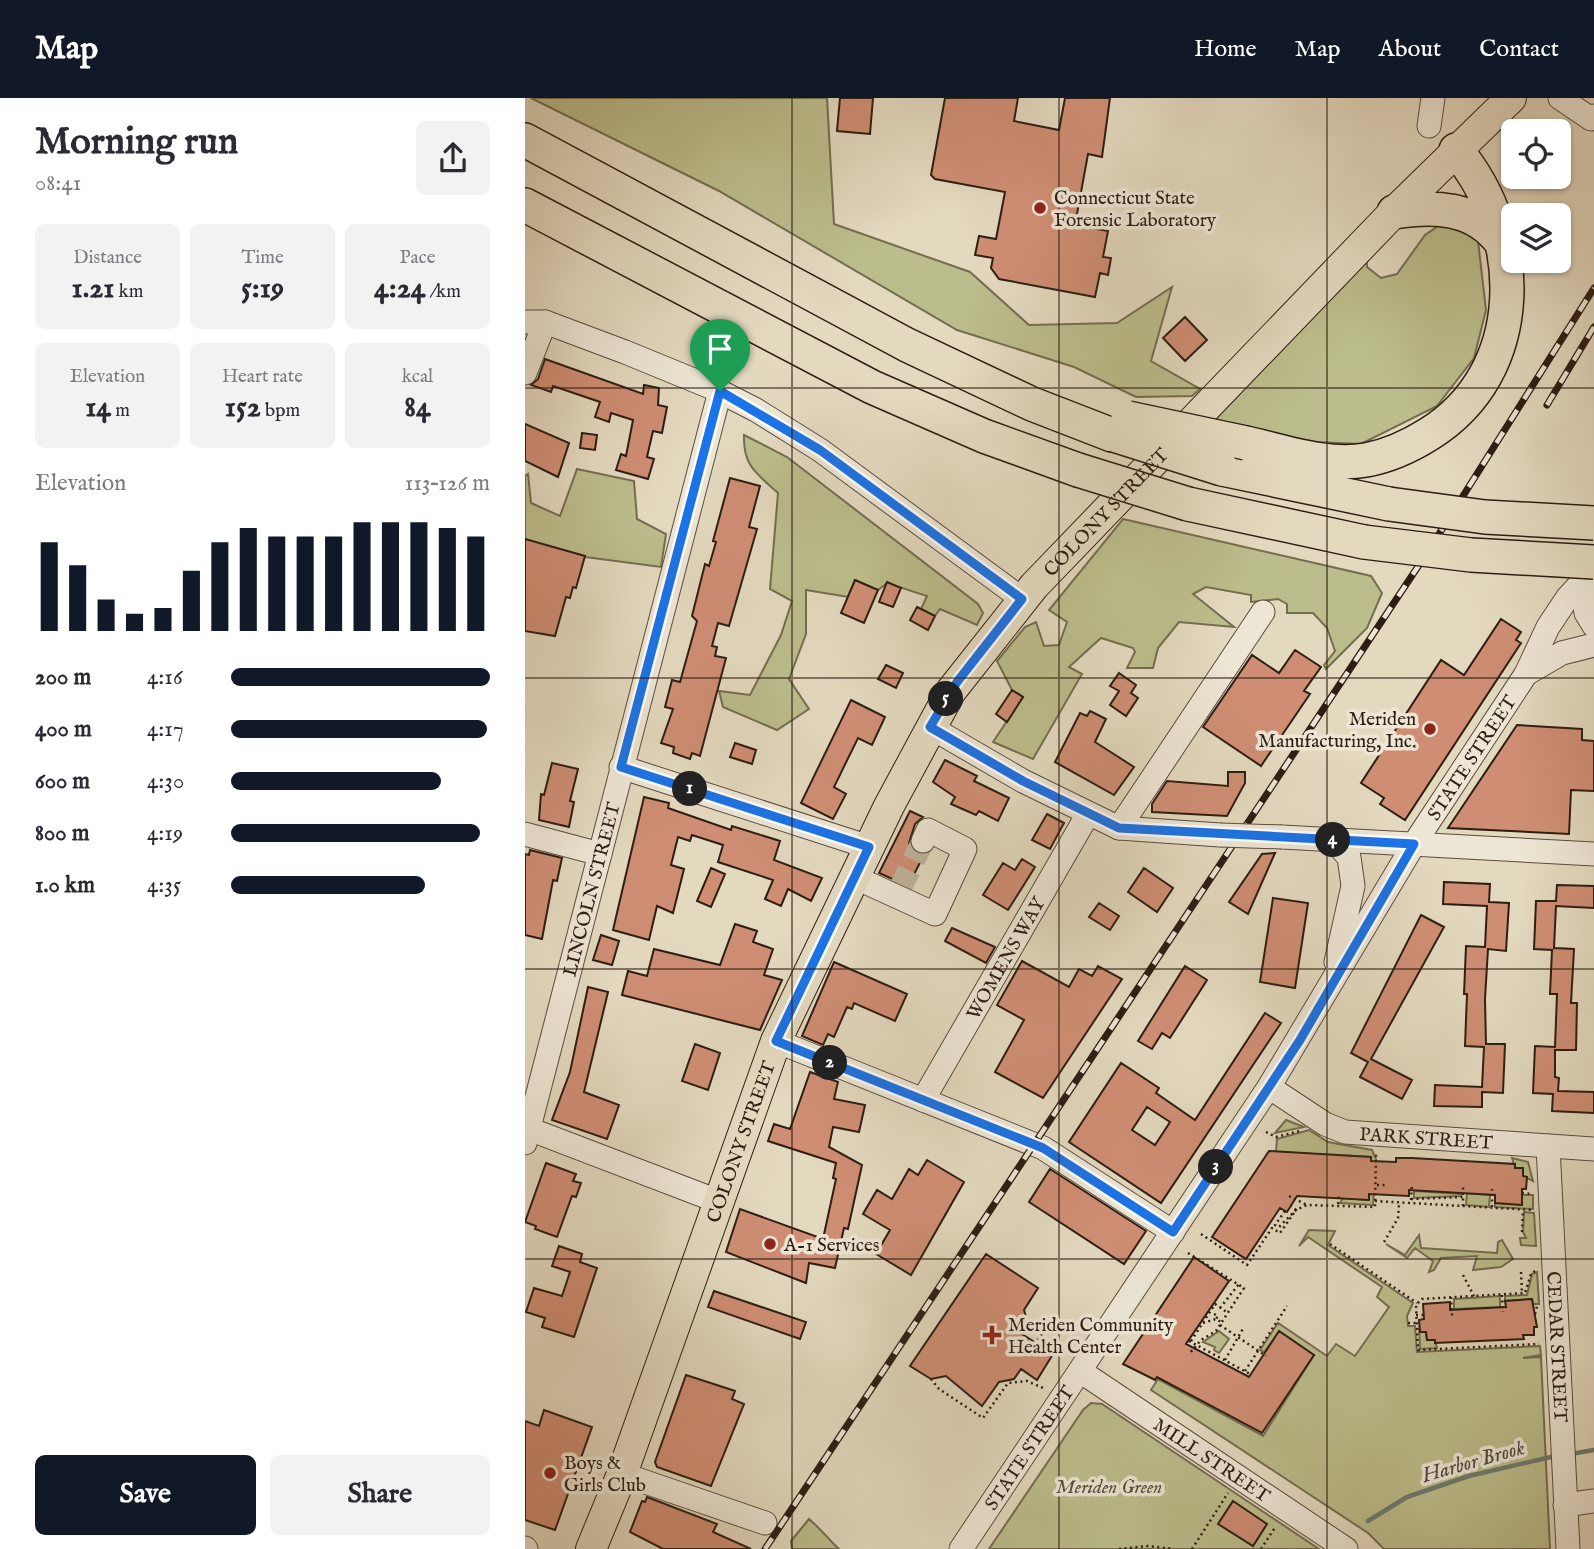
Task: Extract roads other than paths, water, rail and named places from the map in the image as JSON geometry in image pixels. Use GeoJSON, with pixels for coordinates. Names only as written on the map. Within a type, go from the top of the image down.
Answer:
{"type":"FeatureCollection","features":[{"type":"Feature","properties":{"kind":"highway"},"geometry":{"type":"LineString","coordinates":[[525,141],[813,297],[955,369],[1032,404],[1120,426],[1246,443],[1334,462],[1353,462],[1403,448],[1447,421],[1479,388],[1502,337],[1509,289],[1500,242],[1490,209],[1467,164],[1456,150]]}},
{"type":"Feature","properties":{"kind":"highway"},"geometry":{"type":"LineString","coordinates":[[525,205],[900,400],[984,436],[1079,470],[1188,504],[1364,542],[1590,570]]}},
{"type":"Feature","properties":{"kind":"highway"},"geometry":{"type":"LineString","coordinates":[[1394,212],[1457,211],[1482,223],[1500,242]]}},
{"type":"Feature","properties":{"kind":"highway"},"geometry":{"type":"LineString","coordinates":[[525,230],[663,295],[706,301]]}},
{"type":"Feature","properties":{"kind":"highway"},"geometry":{"type":"LineString","coordinates":[[1120,426],[1222,468],[1389,504],[1485,517],[1594,523]]}},
{"type":"Feature","properties":{"kind":"main road","name":"COLONY STREET"},"geometry":{"type":"LineString","coordinates":[[591,1549],[622,1474],[776,1041],[869,847],[930,727],[957,682],[1022,599],[1394,212],[1511,98]]}},
{"type":"Feature","properties":{"kind":"street"},"geometry":{"type":"LineString","coordinates":[[1429,126],[1433,98]]}},
{"type":"Feature","properties":{"kind":"street"},"geometry":{"type":"LineString","coordinates":[[1560,98],[1591,120],[1594,116]]}},
{"type":"Feature","properties":{"kind":"street"},"geometry":{"type":"LineString","coordinates":[[525,306],[535,322],[720,391],[820,450],[1022,599]]}},
{"type":"Feature","properties":{"kind":"street"},"geometry":{"type":"LineString","coordinates":[[525,373],[535,322]]}},
{"type":"Feature","properties":{"kind":"street","name":"LINCOLN STREET"},"geometry":{"type":"LineString","coordinates":[[527,1136],[720,391]]}},
{"type":"Feature","properties":{"kind":"street"},"geometry":{"type":"LineString","coordinates":[[1590,570],[1585,608],[1594,626]]}},
{"type":"Feature","properties":{"kind":"street","name":"STATE STREET"},"geometry":{"type":"LineString","coordinates":[[961,1549],[1269,1087],[1330,989],[1414,844],[1526,674],[1548,627],[1590,570]]}},
{"type":"Feature","properties":{"kind":"street"},"geometry":{"type":"LineString","coordinates":[[1119,828],[1263,612]]}},
{"type":"Feature","properties":{"kind":"street"},"geometry":{"type":"LineString","coordinates":[[1526,674],[1562,653],[1594,645]]}},
{"type":"Feature","properties":{"kind":"street"},"geometry":{"type":"LineString","coordinates":[[930,727],[1088,814],[1119,828],[1594,854]]}},
{"type":"Feature","properties":{"kind":"street"},"geometry":{"type":"LineString","coordinates":[[621,767],[869,847]]}},
{"type":"Feature","properties":{"kind":"street","name":"WOMENS WAY"},"geometry":{"type":"LineString","coordinates":[[923,1100],[1088,814]]}},
{"type":"Feature","properties":{"kind":"street"},"geometry":{"type":"LineString","coordinates":[[854,877],[898,894],[935,914],[965,849],[928,830],[923,841]]}},
{"type":"Feature","properties":{"kind":"street"},"geometry":{"type":"LineString","coordinates":[[525,834],[600,855]]}},
{"type":"Feature","properties":{"kind":"street"},"geometry":{"type":"LineString","coordinates":[[1330,989],[1353,886],[1349,857],[1333,840]]}},
{"type":"Feature","properties":{"kind":"street"},"geometry":{"type":"LineString","coordinates":[[776,1041],[1061,1157],[1173,1232]]}},
{"type":"Feature","properties":{"kind":"street","name":"PARK STREET"},"geometry":{"type":"LineString","coordinates":[[1269,1087],[1325,1124],[1345,1132],[1594,1149]]}},
{"type":"Feature","properties":{"kind":"street"},"geometry":{"type":"LineString","coordinates":[[527,1136],[720,1202]]}},
{"type":"Feature","properties":{"kind":"street","name":"CEDAR STREET"},"geometry":{"type":"LineString","coordinates":[[1548,1146],[1567,1549]]}},
{"type":"Feature","properties":{"kind":"street","name":"MILL STREET"},"geometry":{"type":"LineString","coordinates":[[1080,1371],[1346,1549]]}},
{"type":"Feature","properties":{"kind":"street"},"geometry":{"type":"LineString","coordinates":[[622,1474],[765,1523]]}},
{"type":"Feature","properties":{"kind":"street"},"geometry":{"type":"LineString","coordinates":[[1565,1505],[1594,1501]]}},
{"type":"Feature","properties":{"kind":"waterway","name":"Harbor Brook"},"geometry":{"type":"LineString","coordinates":[[1571,1454],[1594,1450]]}},
{"type":"Feature","properties":{"kind":"waterway","name":"Harbor Brook"},"geometry":{"type":"LineString","coordinates":[[1368,1521],[1407,1497],[1469,1476],[1555,1456]]}},
{"type":"Feature","properties":{"kind":"tunnel"},"geometry":{"type":"LineString","coordinates":[[899,891],[923,841]]}},
{"type":"Feature","properties":{"kind":"railway"},"geometry":{"type":"LineString","coordinates":[[765,1549],[1429,550],[1594,288]]}},
{"type":"Feature","properties":{"kind":"railway"},"geometry":{"type":"LineString","coordinates":[[1547,405],[1594,327]]}},
{"type":"Feature","properties":{"kind":"place","name":"Connecticut State Forensic Laboratory"},"geometry":{"type":"Point","coordinates":[1040,208]}},
{"type":"Feature","properties":{"kind":"place","name":"Meriden Manufacturing, Inc."},"geometry":{"type":"Point","coordinates":[1430,729]}},
{"type":"Feature","properties":{"kind":"place","name":"A-1 Services"},"geometry":{"type":"Point","coordinates":[770,1244]}},
{"type":"Feature","properties":{"kind":"place","name":"Meriden Community Health Center"},"geometry":{"type":"Point","coordinates":[992,1335]}},
{"type":"Feature","properties":{"kind":"place","name":"Boys & Girls Club"},"geometry":{"type":"Point","coordinates":[550,1473]}},
{"type":"Feature","properties":{"kind":"park label","name":"Meriden Green"},"geometry":{"type":"Point","coordinates":[1109,1486]}}]}
